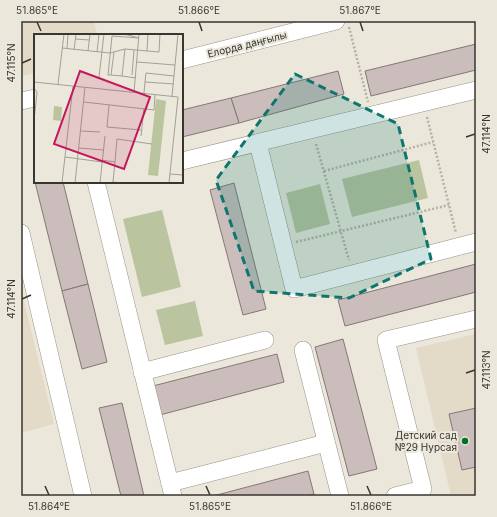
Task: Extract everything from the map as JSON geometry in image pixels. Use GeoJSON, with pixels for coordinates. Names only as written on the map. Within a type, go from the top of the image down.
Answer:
{"type":"FeatureCollection","features":[{"type":"Feature","properties":{"kind":"street","name":"Елорда даңғылы"},"geometry":{"type":"LineString","coordinates":[[183,60],[336,21]]}},
{"type":"Feature","properties":{"kind":"street"},"geometry":{"type":"LineString","coordinates":[[183,161],[476,90]]}},
{"type":"Feature","properties":{"kind":"street"},"geometry":{"type":"LineString","coordinates":[[21,101],[34,98]]}},
{"type":"Feature","properties":{"kind":"street"},"geometry":{"type":"LineString","coordinates":[[258,143],[294,289],[476,242]]}},
{"type":"Feature","properties":{"kind":"street"},"geometry":{"type":"LineString","coordinates":[[96,183],[171,489],[326,443]]}},
{"type":"Feature","properties":{"kind":"street"},"geometry":{"type":"LineString","coordinates":[[21,233],[83,496]]}},
{"type":"Feature","properties":{"kind":"street"},"geometry":{"type":"LineString","coordinates":[[396,496],[424,493],[386,340],[476,319]]}},
{"type":"Feature","properties":{"kind":"street"},"geometry":{"type":"LineString","coordinates":[[142,372],[265,340]]}},
{"type":"Feature","properties":{"kind":"street"},"geometry":{"type":"LineString","coordinates":[[303,350],[340,496]]}},
{"type":"Feature","properties":{"kind":"path"},"geometry":{"type":"LineString","coordinates":[[348,21],[372,116]]}},
{"type":"Feature","properties":{"kind":"path"},"geometry":{"type":"LineString","coordinates":[[424,103],[460,246]]}},
{"type":"Feature","properties":{"kind":"path"},"geometry":{"type":"LineString","coordinates":[[312,130],[352,274]]}},
{"type":"Feature","properties":{"kind":"path"},"geometry":{"type":"LineString","coordinates":[[324,171],[433,142]]}},
{"type":"Feature","properties":{"kind":"path"},"geometry":{"type":"LineString","coordinates":[[284,246],[449,205]]}},
{"type":"Feature","properties":{"kind":"highlighted area"},"geometry":{"type":"Polygon","coordinates":[[[295,74],[398,124],[431,259],[349,298],[254,291],[216,180],[295,74]]]}},
{"type":"Feature","properties":{"kind":"shaded area"},"geometry":{"type":"Polygon","coordinates":[[[21,21],[94,21],[97,34],[34,34],[34,73],[21,76],[21,21]]]}},
{"type":"Feature","properties":{"kind":"shaded area"},"geometry":{"type":"Polygon","coordinates":[[[21,289],[54,424],[21,433],[21,289]]]}},
{"type":"Feature","properties":{"kind":"shaded area"},"geometry":{"type":"Polygon","coordinates":[[[476,334],[476,496],[451,496],[416,348],[476,334]]]}},
{"type":"Feature","properties":{"kind":"green space"},"geometry":{"type":"Polygon","coordinates":[[[419,160],[428,198],[352,217],[342,179],[419,160]]]}},
{"type":"Feature","properties":{"kind":"green space"},"geometry":{"type":"Polygon","coordinates":[[[320,184],[330,224],[296,233],[286,193],[320,184]]]}},
{"type":"Feature","properties":{"kind":"green space"},"geometry":{"type":"Polygon","coordinates":[[[162,210],[181,287],[142,297],[123,219],[162,210]]]}},
{"type":"Feature","properties":{"kind":"green space"},"geometry":{"type":"Polygon","coordinates":[[[195,301],[203,336],[165,345],[156,310],[195,301]]]}},
{"type":"Feature","properties":{"kind":"building"},"geometry":{"type":"Polygon","coordinates":[[[476,44],[476,70],[371,96],[365,71],[476,44]]]}},
{"type":"Feature","properties":{"kind":"building"},"geometry":{"type":"Polygon","coordinates":[[[338,71],[344,94],[239,123],[231,98],[338,71]]]}},
{"type":"Feature","properties":{"kind":"building"},"geometry":{"type":"Polygon","coordinates":[[[231,98],[239,123],[183,137],[183,110],[231,98]]]}},
{"type":"Feature","properties":{"kind":"building"},"geometry":{"type":"Polygon","coordinates":[[[35,183],[63,183],[88,284],[62,291],[35,183]]]}},
{"type":"Feature","properties":{"kind":"building"},"geometry":{"type":"Polygon","coordinates":[[[234,183],[266,309],[243,315],[210,190],[234,183]]]}},
{"type":"Feature","properties":{"kind":"building"},"geometry":{"type":"Polygon","coordinates":[[[476,264],[476,292],[345,326],[338,300],[476,264]]]}},
{"type":"Feature","properties":{"kind":"building"},"geometry":{"type":"Polygon","coordinates":[[[88,284],[107,362],[82,369],[62,291],[88,284]]]}},
{"type":"Feature","properties":{"kind":"building"},"geometry":{"type":"Polygon","coordinates":[[[343,339],[377,469],[349,476],[315,347],[343,339]]]}},
{"type":"Feature","properties":{"kind":"building"},"geometry":{"type":"Polygon","coordinates":[[[277,354],[284,382],[156,416],[149,387],[277,354]]]}},
{"type":"Feature","properties":{"kind":"building"},"geometry":{"type":"Polygon","coordinates":[[[122,403],[144,496],[121,496],[99,408],[122,403]]]}},
{"type":"Feature","properties":{"kind":"building","name":"Детский сад №29 Нурсая"},"geometry":{"type":"Polygon","coordinates":[[[476,408],[476,467],[462,470],[449,414],[476,408]]]}},
{"type":"Feature","properties":{"kind":"building"},"geometry":{"type":"Polygon","coordinates":[[[308,471],[314,494],[307,496],[213,496],[308,471]]]}},
{"type":"Feature","properties":{"kind":"place","name":"Детский сад №29 Нурсая"},"geometry":{"type":"Point","coordinates":[465,441]}}]}
